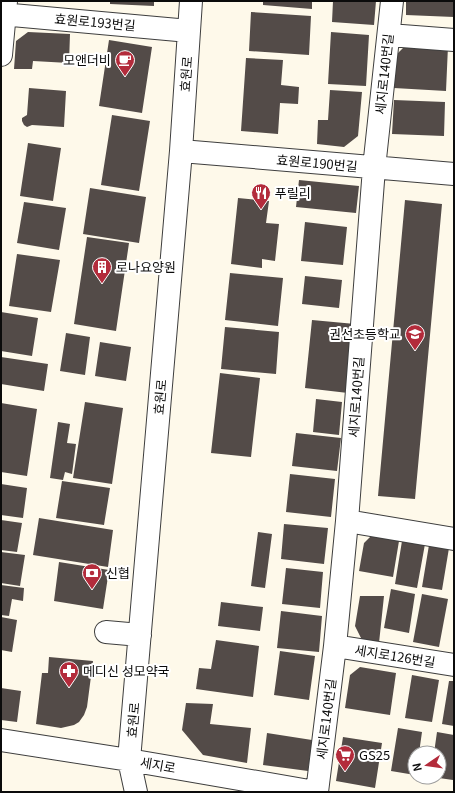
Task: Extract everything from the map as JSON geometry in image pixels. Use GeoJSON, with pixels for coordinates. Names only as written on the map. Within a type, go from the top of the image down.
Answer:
{"type":"FeatureCollection","features":[{"type":"Feature","properties":{"kind":"street","name":"효원로"},"geometry":{"type":"LineString","coordinates":[[136,792],[129,760],[181,151],[191,1]]}},
{"type":"Feature","properties":{"kind":"street","name":"세지로140번길"},"geometry":{"type":"LineString","coordinates":[[316,792],[336,646],[374,168],[392,1]]}},
{"type":"Feature","properties":{"kind":"street","name":"효원로193번길"},"geometry":{"type":"LineString","coordinates":[[4,10],[189,31]]}},
{"type":"Feature","properties":{"kind":"street"},"geometry":{"type":"LineString","coordinates":[[1,55],[4,10]]}},
{"type":"Feature","properties":{"kind":"street"},"geometry":{"type":"LineString","coordinates":[[389,35],[454,40]]}},
{"type":"Feature","properties":{"kind":"street","name":"효원로190번길"},"geometry":{"type":"LineString","coordinates":[[181,151],[454,174]]}},
{"type":"Feature","properties":{"kind":"street"},"geometry":{"type":"LineString","coordinates":[[347,521],[454,539]]}},
{"type":"Feature","properties":{"kind":"street"},"geometry":{"type":"LineString","coordinates":[[106,632],[140,635]]}},
{"type":"Feature","properties":{"kind":"street","name":"세지로126번길"},"geometry":{"type":"LineString","coordinates":[[336,646],[454,665]]}},
{"type":"Feature","properties":{"kind":"street","name":"세지로"},"geometry":{"type":"LineString","coordinates":[[1,740],[316,792]]}},
{"type":"Feature","properties":{"kind":"building"},"geometry":{"type":"Polygon","coordinates":[[[110,1],[154,1],[154,6],[110,4],[110,1]]]}},
{"type":"Feature","properties":{"kind":"building"},"geometry":{"type":"Polygon","coordinates":[[[263,1],[312,1],[312,9],[263,5],[263,1]]]}},
{"type":"Feature","properties":{"kind":"building"},"geometry":{"type":"Polygon","coordinates":[[[333,1],[376,1],[374,25],[332,22],[333,1]]]}},
{"type":"Feature","properties":{"kind":"building"},"geometry":{"type":"Polygon","coordinates":[[[406,1],[454,1],[454,17],[406,15],[406,1]]]}},
{"type":"Feature","properties":{"kind":"building"},"geometry":{"type":"Polygon","coordinates":[[[251,12],[311,16],[309,55],[249,51],[251,12]]]}},
{"type":"Feature","properties":{"kind":"building"},"geometry":{"type":"Polygon","coordinates":[[[28,32],[70,34],[69,63],[33,61],[32,69],[14,69],[16,41],[28,32]]]}},
{"type":"Feature","properties":{"kind":"building"},"geometry":{"type":"Polygon","coordinates":[[[331,32],[369,35],[366,86],[328,84],[331,32]]]}},
{"type":"Feature","properties":{"kind":"building","name":"모앤더비"},"geometry":{"type":"Polygon","coordinates":[[[109,40],[152,47],[142,113],[99,106],[109,40]]]}},
{"type":"Feature","properties":{"kind":"building"},"geometry":{"type":"Polygon","coordinates":[[[407,44],[448,46],[446,91],[394,88],[396,55],[407,44]]]}},
{"type":"Feature","properties":{"kind":"building"},"geometry":{"type":"Polygon","coordinates":[[[246,58],[283,60],[281,85],[299,87],[298,104],[280,103],[278,134],[241,131],[246,58]]]}},
{"type":"Feature","properties":{"kind":"building"},"geometry":{"type":"Polygon","coordinates":[[[29,88],[66,91],[64,127],[32,125],[27,127],[24,125],[22,118],[27,115],[29,88]]]}},
{"type":"Feature","properties":{"kind":"building"},"geometry":{"type":"Polygon","coordinates":[[[330,90],[362,92],[358,136],[344,147],[317,144],[318,120],[328,120],[330,90]]]}},
{"type":"Feature","properties":{"kind":"building"},"geometry":{"type":"Polygon","coordinates":[[[394,100],[445,102],[444,136],[392,134],[394,100]]]}},
{"type":"Feature","properties":{"kind":"building"},"geometry":{"type":"Polygon","coordinates":[[[112,115],[150,121],[139,191],[101,185],[112,115]]]}},
{"type":"Feature","properties":{"kind":"building"},"geometry":{"type":"Polygon","coordinates":[[[28,143],[61,148],[53,201],[20,196],[28,143]]]}},
{"type":"Feature","properties":{"kind":"building"},"geometry":{"type":"Polygon","coordinates":[[[299,180],[359,186],[356,213],[296,207],[299,180]]]}},
{"type":"Feature","properties":{"kind":"building"},"geometry":{"type":"Polygon","coordinates":[[[90,188],[146,197],[139,243],[83,234],[90,188]]]}},
{"type":"Feature","properties":{"kind":"building"},"geometry":{"type":"Polygon","coordinates":[[[238,198],[269,201],[266,223],[279,224],[275,261],[262,259],[262,268],[231,264],[238,198]]]}},
{"type":"Feature","properties":{"kind":"building"},"geometry":{"type":"Polygon","coordinates":[[[405,200],[442,204],[415,499],[378,496],[405,200]]]}},
{"type":"Feature","properties":{"kind":"building"},"geometry":{"type":"Polygon","coordinates":[[[24,202],[66,208],[59,250],[17,243],[24,202]]]}},
{"type":"Feature","properties":{"kind":"building"},"geometry":{"type":"Polygon","coordinates":[[[305,222],[347,227],[343,265],[301,261],[305,222]]]}},
{"type":"Feature","properties":{"kind":"building","name":"로나요양원"},"geometry":{"type":"Polygon","coordinates":[[[87,237],[129,243],[116,331],[74,324],[87,237]]]}},
{"type":"Feature","properties":{"kind":"building"},"geometry":{"type":"Polygon","coordinates":[[[17,254],[60,260],[51,312],[9,306],[17,254]]]}},
{"type":"Feature","properties":{"kind":"building"},"geometry":{"type":"Polygon","coordinates":[[[230,273],[283,278],[278,326],[225,320],[230,273]]]}},
{"type":"Feature","properties":{"kind":"building"},"geometry":{"type":"Polygon","coordinates":[[[305,276],[342,280],[339,308],[302,304],[305,276]]]}},
{"type":"Feature","properties":{"kind":"building"},"geometry":{"type":"Polygon","coordinates":[[[1,312],[38,318],[32,356],[1,351],[1,312]]]}},
{"type":"Feature","properties":{"kind":"building"},"geometry":{"type":"Polygon","coordinates":[[[312,320],[355,324],[348,393],[305,388],[312,320]]]}},
{"type":"Feature","properties":{"kind":"building"},"geometry":{"type":"Polygon","coordinates":[[[225,327],[279,332],[276,374],[221,369],[225,327]]]}},
{"type":"Feature","properties":{"kind":"building"},"geometry":{"type":"Polygon","coordinates":[[[66,333],[90,337],[85,375],[60,371],[66,333]]]}},
{"type":"Feature","properties":{"kind":"building"},"geometry":{"type":"Polygon","coordinates":[[[100,342],[131,347],[126,381],[95,376],[100,342]]]}},
{"type":"Feature","properties":{"kind":"building"},"geometry":{"type":"Polygon","coordinates":[[[1,357],[48,364],[44,391],[1,384],[1,357]]]}},
{"type":"Feature","properties":{"kind":"building"},"geometry":{"type":"Polygon","coordinates":[[[220,373],[260,378],[251,457],[211,453],[220,373]]]}},
{"type":"Feature","properties":{"kind":"building"},"geometry":{"type":"Polygon","coordinates":[[[316,399],[342,402],[339,435],[313,432],[316,399]]]}},
{"type":"Feature","properties":{"kind":"building"},"geometry":{"type":"Polygon","coordinates":[[[85,402],[123,408],[112,484],[73,478],[85,402]]]}},
{"type":"Feature","properties":{"kind":"building"},"geometry":{"type":"Polygon","coordinates":[[[1,403],[37,409],[27,476],[1,472],[1,403]]]}},
{"type":"Feature","properties":{"kind":"building"},"geometry":{"type":"Polygon","coordinates":[[[58,422],[70,424],[67,443],[76,444],[72,474],[65,472],[63,480],[50,478],[58,422]]]}},
{"type":"Feature","properties":{"kind":"building"},"geometry":{"type":"Polygon","coordinates":[[[296,433],[341,438],[337,471],[292,466],[296,433]]]}},
{"type":"Feature","properties":{"kind":"building"},"geometry":{"type":"Polygon","coordinates":[[[290,474],[335,479],[331,517],[286,512],[290,474]]]}},
{"type":"Feature","properties":{"kind":"building"},"geometry":{"type":"Polygon","coordinates":[[[62,481],[110,488],[104,525],[56,518],[62,481]]]}},
{"type":"Feature","properties":{"kind":"building"},"geometry":{"type":"Polygon","coordinates":[[[1,484],[27,488],[23,518],[1,515],[1,484]]]}},
{"type":"Feature","properties":{"kind":"building"},"geometry":{"type":"Polygon","coordinates":[[[39,518],[113,530],[108,567],[33,555],[39,518]]]}},
{"type":"Feature","properties":{"kind":"building"},"geometry":{"type":"Polygon","coordinates":[[[1,520],[22,523],[17,552],[1,550],[1,520]]]}},
{"type":"Feature","properties":{"kind":"building"},"geometry":{"type":"Polygon","coordinates":[[[284,524],[328,528],[324,564],[281,559],[284,524]]]}},
{"type":"Feature","properties":{"kind":"building"},"geometry":{"type":"Polygon","coordinates":[[[258,532],[272,534],[265,588],[251,586],[258,532]]]}},
{"type":"Feature","properties":{"kind":"building"},"geometry":{"type":"Polygon","coordinates":[[[371,536],[399,541],[393,577],[359,571],[364,543],[371,536]]]}},
{"type":"Feature","properties":{"kind":"building"},"geometry":{"type":"Polygon","coordinates":[[[402,541],[425,544],[417,588],[395,584],[402,541]]]}},
{"type":"Feature","properties":{"kind":"building"},"geometry":{"type":"Polygon","coordinates":[[[429,545],[449,548],[442,590],[422,587],[429,545]]]}},
{"type":"Feature","properties":{"kind":"building"},"geometry":{"type":"Polygon","coordinates":[[[1,552],[25,555],[20,586],[1,583],[1,552]]]}},
{"type":"Feature","properties":{"kind":"building"},"geometry":{"type":"Polygon","coordinates":[[[59,562],[109,570],[103,609],[54,601],[59,562]]]}},
{"type":"Feature","properties":{"kind":"building"},"geometry":{"type":"Polygon","coordinates":[[[286,568],[323,572],[320,608],[282,604],[286,568]]]}},
{"type":"Feature","properties":{"kind":"building"},"geometry":{"type":"Polygon","coordinates":[[[1,585],[24,588],[23,601],[12,599],[9,616],[1,615],[1,585]]]}},
{"type":"Feature","properties":{"kind":"building"},"geometry":{"type":"Polygon","coordinates":[[[391,589],[415,594],[409,633],[384,628],[391,589]]]}},
{"type":"Feature","properties":{"kind":"building"},"geometry":{"type":"Polygon","coordinates":[[[422,594],[448,599],[439,647],[413,642],[422,594]]]}},
{"type":"Feature","properties":{"kind":"building"},"geometry":{"type":"Polygon","coordinates":[[[360,596],[384,596],[379,643],[362,640],[355,626],[360,596]]]}},
{"type":"Feature","properties":{"kind":"building"},"geometry":{"type":"Polygon","coordinates":[[[221,602],[263,607],[260,631],[218,626],[221,602]]]}},
{"type":"Feature","properties":{"kind":"building"},"geometry":{"type":"Polygon","coordinates":[[[281,611],[322,616],[319,652],[277,648],[281,611]]]}},
{"type":"Feature","properties":{"kind":"building"},"geometry":{"type":"Polygon","coordinates":[[[1,617],[17,620],[12,652],[1,650],[1,617]]]}},
{"type":"Feature","properties":{"kind":"building"},"geometry":{"type":"Polygon","coordinates":[[[216,640],[259,646],[253,697],[196,689],[199,668],[211,669],[216,640]]]}},
{"type":"Feature","properties":{"kind":"building"},"geometry":{"type":"Polygon","coordinates":[[[280,651],[315,656],[309,700],[274,695],[280,651]]]}},
{"type":"Feature","properties":{"kind":"building"},"geometry":{"type":"Polygon","coordinates":[[[49,657],[93,661],[87,707],[79,722],[74,725],[61,728],[36,724],[42,673],[48,673],[49,657]]]}},
{"type":"Feature","properties":{"kind":"building"},"geometry":{"type":"Polygon","coordinates":[[[360,667],[396,673],[390,715],[345,708],[350,675],[360,667]]]}},
{"type":"Feature","properties":{"kind":"building"},"geometry":{"type":"Polygon","coordinates":[[[412,675],[439,680],[432,722],[405,718],[412,675]]]}},
{"type":"Feature","properties":{"kind":"building"},"geometry":{"type":"Polygon","coordinates":[[[449,681],[454,681],[454,726],[442,724],[449,681]]]}},
{"type":"Feature","properties":{"kind":"building"},"geometry":{"type":"Polygon","coordinates":[[[1,688],[21,691],[17,722],[1,720],[1,688]]]}},
{"type":"Feature","properties":{"kind":"building"},"geometry":{"type":"Polygon","coordinates":[[[186,703],[213,704],[210,724],[251,728],[247,763],[203,755],[182,730],[186,703]]]}},
{"type":"Feature","properties":{"kind":"building"},"geometry":{"type":"Polygon","coordinates":[[[398,728],[422,732],[420,745],[407,745],[407,774],[391,771],[398,728]]]}},
{"type":"Feature","properties":{"kind":"building"},"geometry":{"type":"Polygon","coordinates":[[[437,732],[454,735],[453,780],[447,779],[447,745],[435,745],[437,732]]]}},
{"type":"Feature","properties":{"kind":"building"},"geometry":{"type":"Polygon","coordinates":[[[267,733],[312,740],[308,771],[263,765],[267,733]]]}},
{"type":"Feature","properties":{"kind":"building"},"geometry":{"type":"Polygon","coordinates":[[[343,737],[382,743],[375,788],[336,781],[343,737]]]}},
{"type":"Feature","properties":{"kind":"place","name":"모앤더비"},"geometry":{"type":"Point","coordinates":[125,77]}},
{"type":"Feature","properties":{"kind":"place","name":"푸릴리"},"geometry":{"type":"Point","coordinates":[261,210]}},
{"type":"Feature","properties":{"kind":"place","name":"로나요양원"},"geometry":{"type":"Point","coordinates":[102,284]}},
{"type":"Feature","properties":{"kind":"place","name":"권선초등학교"},"geometry":{"type":"Point","coordinates":[415,351]}},
{"type":"Feature","properties":{"kind":"place","name":"신협"},"geometry":{"type":"Point","coordinates":[92,590]}},
{"type":"Feature","properties":{"kind":"place","name":"메디신 성모약국"},"geometry":{"type":"Point","coordinates":[69,688]}},
{"type":"Feature","properties":{"kind":"place","name":"GS25"},"geometry":{"type":"Point","coordinates":[345,772]}}]}
